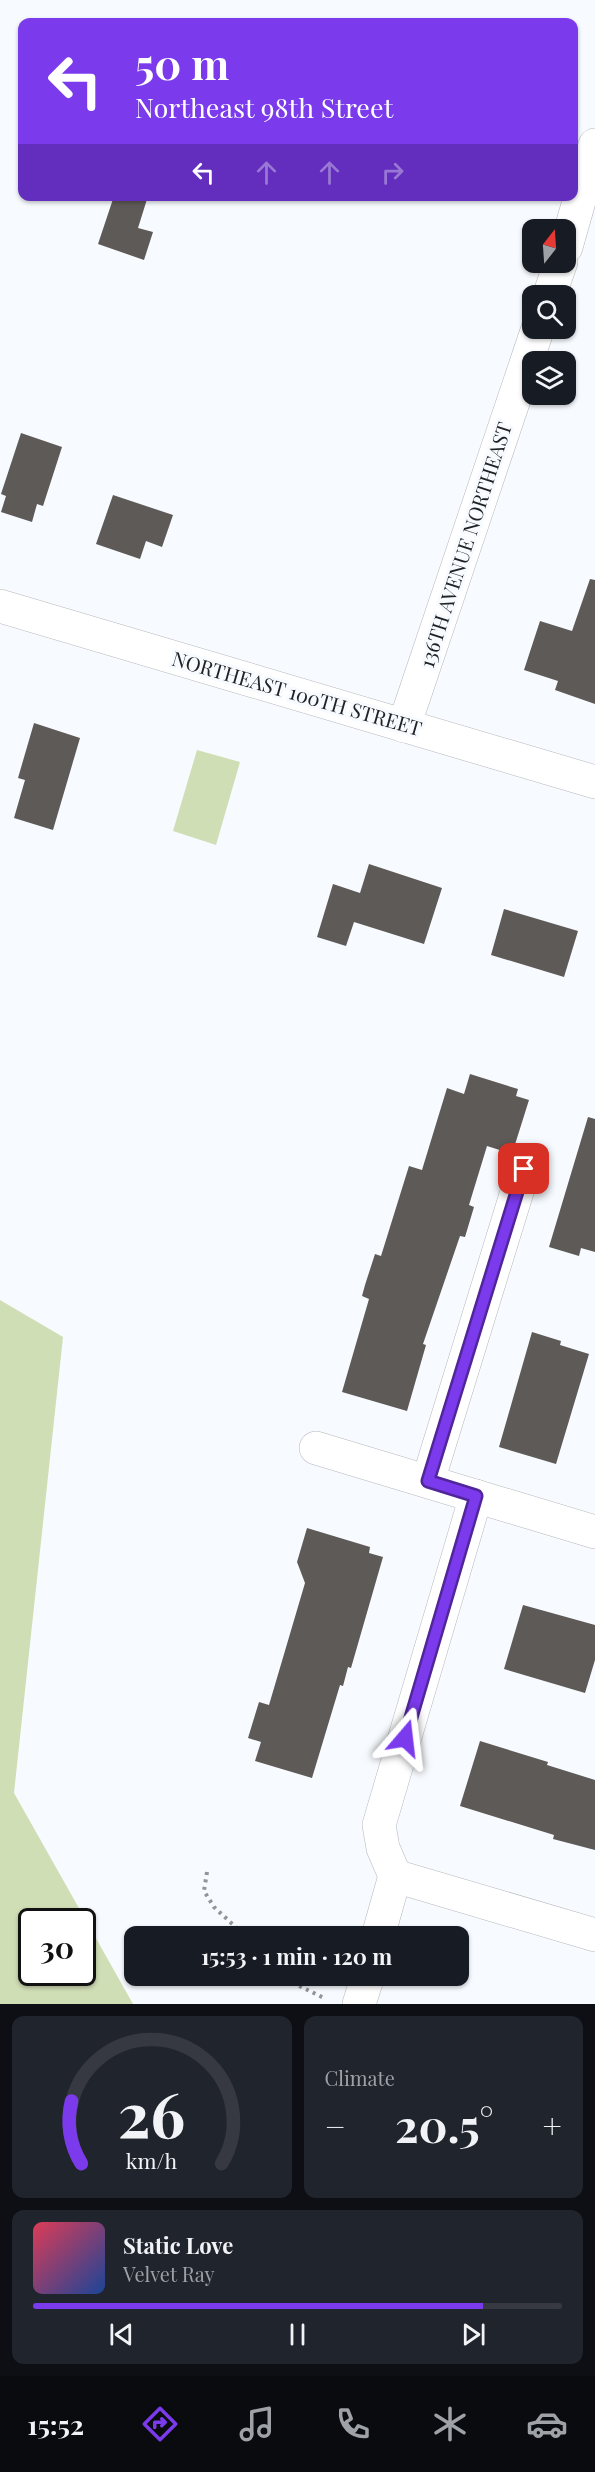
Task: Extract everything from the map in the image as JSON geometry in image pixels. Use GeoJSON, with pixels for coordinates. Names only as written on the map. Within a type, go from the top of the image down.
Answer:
{"type":"FeatureCollection","features":[{"type":"Feature","properties":{"kind":"street"},"geometry":{"type":"LineString","coordinates":[[574,219],[595,145]]}},
{"type":"Feature","properties":{"kind":"street","name":"136TH AVENUE NORTHEAST"},"geometry":{"type":"LineString","coordinates":[[404,726],[534,339]]}},
{"type":"Feature","properties":{"kind":"street","name":"NORTHEAST 100TH STREET"},"geometry":{"type":"LineString","coordinates":[[0,606],[595,782]]}},
{"type":"Feature","properties":{"kind":"street"},"geometry":{"type":"LineString","coordinates":[[428,1481],[524,1169]]}},
{"type":"Feature","properties":{"kind":"street"},"geometry":{"type":"LineString","coordinates":[[316,1448],[595,1532]]}},
{"type":"Feature","properties":{"kind":"street"},"geometry":{"type":"LineString","coordinates":[[381,1926],[395,1876],[383,1848],[379,1825],[476,1496]]}},
{"type":"Feature","properties":{"kind":"street"},"geometry":{"type":"LineString","coordinates":[[395,1876],[595,1935]]}},
{"type":"Feature","properties":{"kind":"street"},"geometry":{"type":"LineString","coordinates":[[359,2004],[365,1986]]}},
{"type":"Feature","properties":{"kind":"path"},"geometry":{"type":"LineString","coordinates":[[207,1872],[204,1891],[214,1907],[234,1926]]}},
{"type":"Feature","properties":{"kind":"path"},"geometry":{"type":"LineString","coordinates":[[300,1986],[326,1998]]}},
{"type":"Feature","properties":{"kind":"green space"},"geometry":{"type":"Polygon","coordinates":[[[197,750],[240,762],[216,845],[173,831],[197,750]]]}},
{"type":"Feature","properties":{"kind":"green space"},"geometry":{"type":"Polygon","coordinates":[[[0,1300],[63,1337],[14,1793],[79,1908],[18,1908],[18,1986],[96,1986],[96,1938],[133,2004],[0,2004],[0,1300]]]}},
{"type":"Feature","properties":{"kind":"building"},"geometry":{"type":"Polygon","coordinates":[[[112,201],[146,201],[138,228],[153,232],[144,260],[98,244],[112,201]]]}},
{"type":"Feature","properties":{"kind":"building"},"geometry":{"type":"Polygon","coordinates":[[[21,433],[62,447],[43,506],[37,504],[32,522],[1,512],[6,496],[1,494],[21,433]]]}},
{"type":"Feature","properties":{"kind":"building"},"geometry":{"type":"Polygon","coordinates":[[[113,495],[173,515],[162,547],[146,541],[140,559],[96,544],[113,495]]]}},
{"type":"Feature","properties":{"kind":"building"},"geometry":{"type":"Polygon","coordinates":[[[590,579],[595,580],[595,704],[555,690],[558,681],[524,670],[540,621],[572,631],[590,579]]]}},
{"type":"Feature","properties":{"kind":"building"},"geometry":{"type":"Polygon","coordinates":[[[34,723],[80,738],[53,830],[14,818],[25,780],[18,778],[34,723]]]}},
{"type":"Feature","properties":{"kind":"building"},"geometry":{"type":"Polygon","coordinates":[[[369,864],[442,888],[424,944],[354,922],[346,946],[317,937],[333,884],[360,893],[369,864]]]}},
{"type":"Feature","properties":{"kind":"building"},"geometry":{"type":"Polygon","coordinates":[[[504,909],[578,931],[564,977],[491,955],[504,909]]]}},
{"type":"Feature","properties":{"kind":"building"},"geometry":{"type":"Polygon","coordinates":[[[470,1074],[518,1089],[516,1096],[529,1100],[512,1154],[487,1146],[469,1205],[474,1207],[465,1237],[460,1236],[423,1344],[426,1345],[407,1411],[342,1392],[369,1299],[362,1296],[365,1285],[375,1254],[381,1256],[409,1166],[422,1170],[447,1088],[464,1094],[470,1074]]]}},
{"type":"Feature","properties":{"kind":"building"},"geometry":{"type":"Polygon","coordinates":[[[588,1117],[595,1119],[595,1252],[581,1248],[579,1256],[549,1247],[588,1117]]]}},
{"type":"Feature","properties":{"kind":"building"},"geometry":{"type":"Polygon","coordinates":[[[532,1332],[561,1341],[560,1345],[589,1354],[556,1464],[499,1447],[532,1332]]]}},
{"type":"Feature","properties":{"kind":"building"},"geometry":{"type":"Polygon","coordinates":[[[307,1528],[370,1547],[369,1553],[383,1557],[351,1668],[348,1667],[343,1686],[340,1685],[312,1778],[255,1761],[261,1742],[248,1738],[259,1702],[269,1705],[305,1583],[297,1562],[307,1528]]]}},
{"type":"Feature","properties":{"kind":"building"},"geometry":{"type":"Polygon","coordinates":[[[523,1605],[595,1625],[595,1660],[585,1693],[504,1669],[523,1605]]]}},
{"type":"Feature","properties":{"kind":"building"},"geometry":{"type":"Polygon","coordinates":[[[480,1741],[548,1762],[547,1765],[595,1780],[595,1850],[553,1839],[554,1835],[460,1806],[480,1741]]]}},
{"type":"Feature","properties":{"kind":"route"},"geometry":{"type":"LineString","coordinates":[[405,1738],[476,1496],[428,1481],[524,1169]]}}]}
